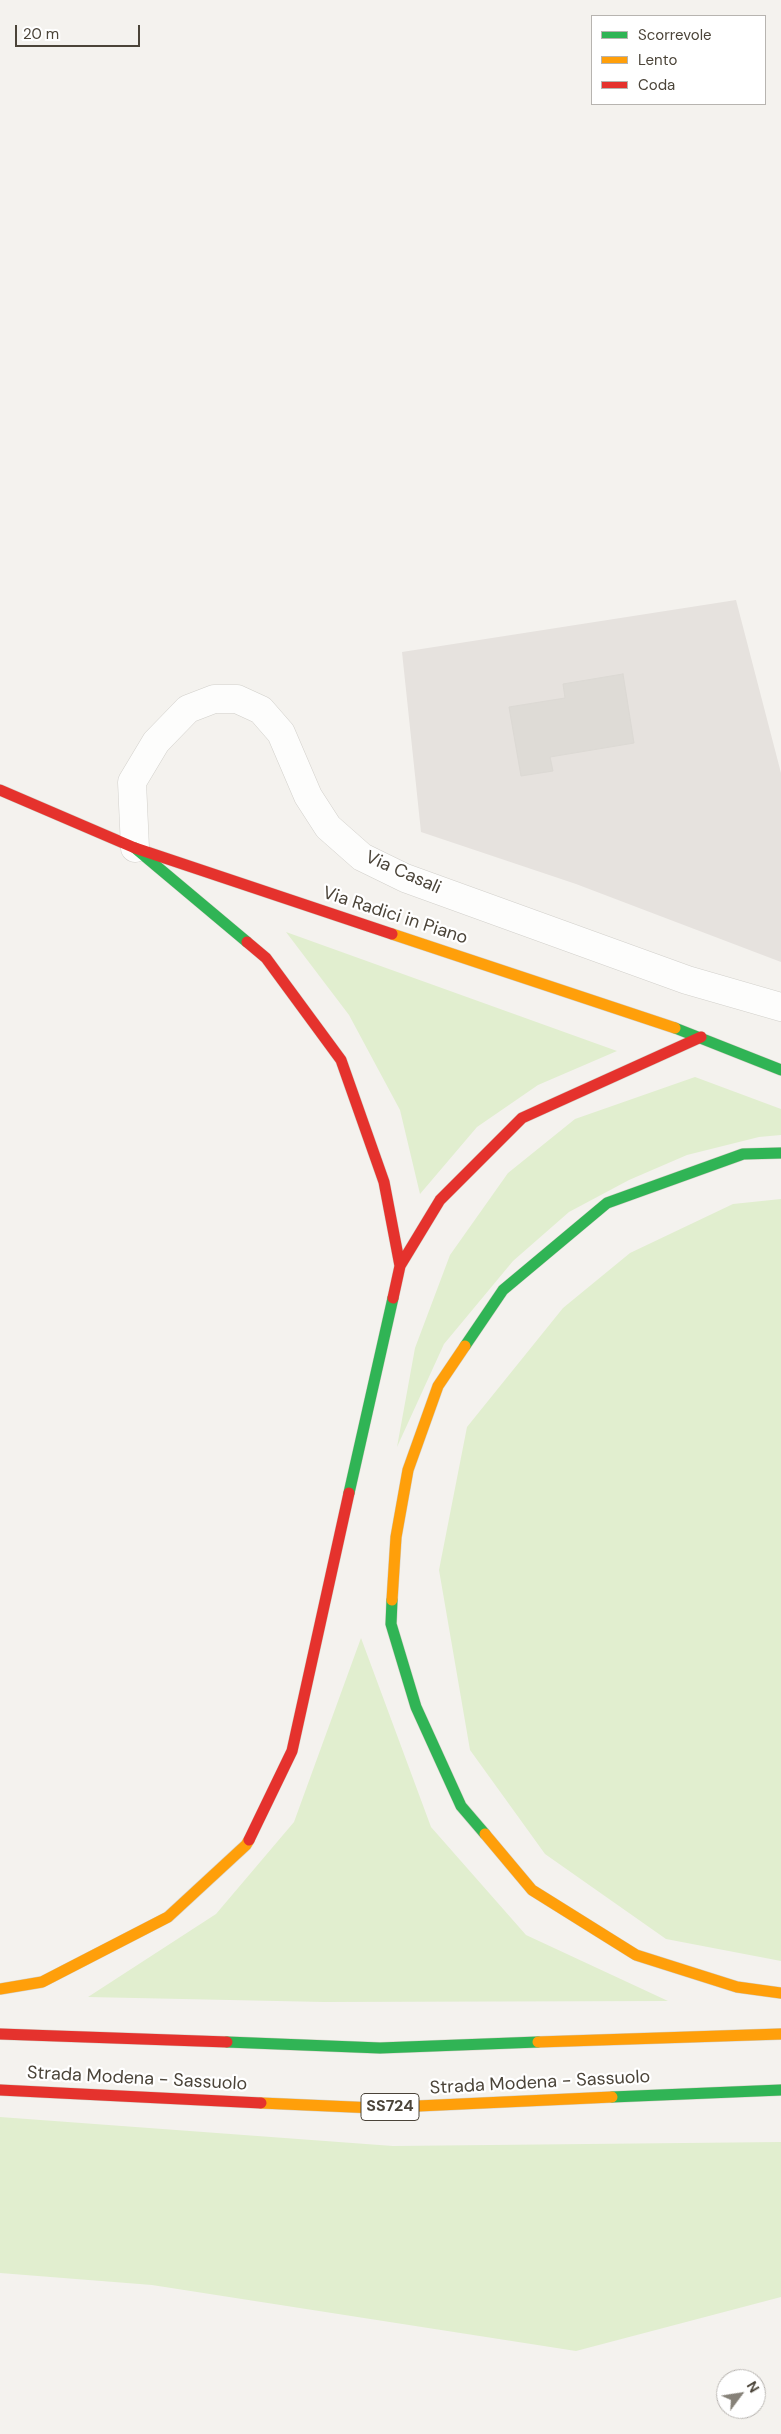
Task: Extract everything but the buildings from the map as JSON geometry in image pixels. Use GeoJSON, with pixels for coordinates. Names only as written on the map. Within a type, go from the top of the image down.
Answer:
{"type":"FeatureCollection","features":[{"type":"Feature","properties":{"kind":"main road","name":"Via Radici in Piano"},"geometry":{"type":"LineString","coordinates":[[0,790],[135,848],[701,1037],[781,1070]]}},
{"type":"Feature","properties":{"kind":"main road"},"geometry":{"type":"LineString","coordinates":[[135,848],[266,958],[340,1060],[384,1182],[400,1266]]}},
{"type":"Feature","properties":{"kind":"main road"},"geometry":{"type":"LineString","coordinates":[[0,1989],[42,1982],[168,1917],[246,1845],[292,1751],[400,1266],[440,1200],[522,1118],[701,1037]]}},
{"type":"Feature","properties":{"kind":"main road"},"geometry":{"type":"LineString","coordinates":[[781,1152],[743,1154],[607,1203],[503,1290],[438,1386],[408,1470],[396,1537],[390,1624],[416,1707],[461,1806],[532,1890],[636,1955],[737,1987],[781,1993]]}},
{"type":"Feature","properties":{"kind":"main road"},"geometry":{"type":"LineString","coordinates":[[0,2034],[380,2048],[781,2034]]}},
{"type":"Feature","properties":{"kind":"main road","name":"Strada Modena - Sassuolo"},"geometry":{"type":"LineString","coordinates":[[0,2090],[376,2108],[781,2090]]}},
{"type":"Feature","properties":{"kind":"street","name":"Via Casali"},"geometry":{"type":"LineString","coordinates":[[135,848],[132,782],[156,742],[188,709],[214,699],[237,699],[261,710],[281,733],[313,804],[328,827],[362,857],[404,878],[678,976],[781,1007]]}},
{"type":"Feature","properties":{"kind":"shaded area"},"geometry":{"type":"Polygon","coordinates":[[[736,600],[781,773],[781,962],[576,884],[421,832],[402,652],[736,600]]]}},
{"type":"Feature","properties":{"kind":"green space"},"geometry":{"type":"Polygon","coordinates":[[[286,932],[617,1051],[538,1085],[477,1127],[420,1194],[400,1110],[349,1015],[286,932]]]}},
{"type":"Feature","properties":{"kind":"green space"},"geometry":{"type":"Polygon","coordinates":[[[695,1077],[781,1109],[781,1135],[759,1137],[687,1155],[629,1180],[569,1212],[513,1261],[444,1344],[397,1447],[415,1348],[450,1255],[508,1173],[575,1119],[695,1077]]]}},
{"type":"Feature","properties":{"kind":"green space"},"geometry":{"type":"Polygon","coordinates":[[[781,1199],[781,1961],[666,1939],[545,1854],[470,1750],[439,1570],[467,1427],[563,1308],[630,1253],[733,1204],[781,1199]]]}},
{"type":"Feature","properties":{"kind":"green space"},"geometry":{"type":"Polygon","coordinates":[[[361,1638],[431,1827],[526,1935],[668,2001],[324,2002],[88,1997],[216,1914],[294,1822],[361,1638]]]}},
{"type":"Feature","properties":{"kind":"green space"},"geometry":{"type":"Polygon","coordinates":[[[0,2117],[393,2146],[781,2142],[781,2297],[576,2351],[152,2285],[0,2273],[0,2117]]]}},
{"type":"Feature","properties":{"kind":"traffic: fast"},"geometry":{"type":"LineString","coordinates":[[135,848],[247,942]]}},
{"type":"Feature","properties":{"kind":"traffic: fast"},"geometry":{"type":"LineString","coordinates":[[675,1028],[781,1070]]}},
{"type":"Feature","properties":{"kind":"traffic: fast"},"geometry":{"type":"LineString","coordinates":[[465,1346],[503,1290],[607,1203],[743,1154],[781,1153]]}},
{"type":"Feature","properties":{"kind":"traffic: fast"},"geometry":{"type":"LineString","coordinates":[[349,1493],[393,1298]]}},
{"type":"Feature","properties":{"kind":"traffic: fast"},"geometry":{"type":"LineString","coordinates":[[392,1600],[391,1624],[416,1707],[461,1806],[485,1834]]}},
{"type":"Feature","properties":{"kind":"traffic: fast"},"geometry":{"type":"LineString","coordinates":[[227,2042],[380,2048],[538,2042]]}},
{"type":"Feature","properties":{"kind":"traffic: fast"},"geometry":{"type":"LineString","coordinates":[[612,2097],[781,2090]]}},
{"type":"Feature","properties":{"kind":"traffic: slow"},"geometry":{"type":"LineString","coordinates":[[392,934],[675,1028]]}},
{"type":"Feature","properties":{"kind":"traffic: slow"},"geometry":{"type":"LineString","coordinates":[[392,1600],[396,1537],[408,1470],[438,1386],[465,1346]]}},
{"type":"Feature","properties":{"kind":"traffic: slow"},"geometry":{"type":"LineString","coordinates":[[485,1834],[532,1890],[636,1955],[737,1987],[781,1993]]}},
{"type":"Feature","properties":{"kind":"traffic: slow"},"geometry":{"type":"LineString","coordinates":[[0,1989],[42,1982],[168,1917],[246,1845],[249,1840]]}},
{"type":"Feature","properties":{"kind":"traffic: slow"},"geometry":{"type":"LineString","coordinates":[[538,2042],[781,2034]]}},
{"type":"Feature","properties":{"kind":"traffic: slow"},"geometry":{"type":"LineString","coordinates":[[261,2103],[375,2108],[612,2097]]}},
{"type":"Feature","properties":{"kind":"traffic: jam"},"geometry":{"type":"LineString","coordinates":[[0,790],[135,848],[392,934]]}},
{"type":"Feature","properties":{"kind":"traffic: jam"},"geometry":{"type":"LineString","coordinates":[[247,942],[266,958],[341,1060],[384,1182],[400,1266],[393,1298]]}},
{"type":"Feature","properties":{"kind":"traffic: jam"},"geometry":{"type":"LineString","coordinates":[[400,1266],[440,1200],[522,1118],[701,1037]]}},
{"type":"Feature","properties":{"kind":"traffic: jam"},"geometry":{"type":"LineString","coordinates":[[249,1840],[292,1751],[349,1493]]}},
{"type":"Feature","properties":{"kind":"traffic: jam"},"geometry":{"type":"LineString","coordinates":[[0,2034],[227,2042]]}},
{"type":"Feature","properties":{"kind":"traffic: jam"},"geometry":{"type":"LineString","coordinates":[[0,2090],[261,2103]]}}]}
